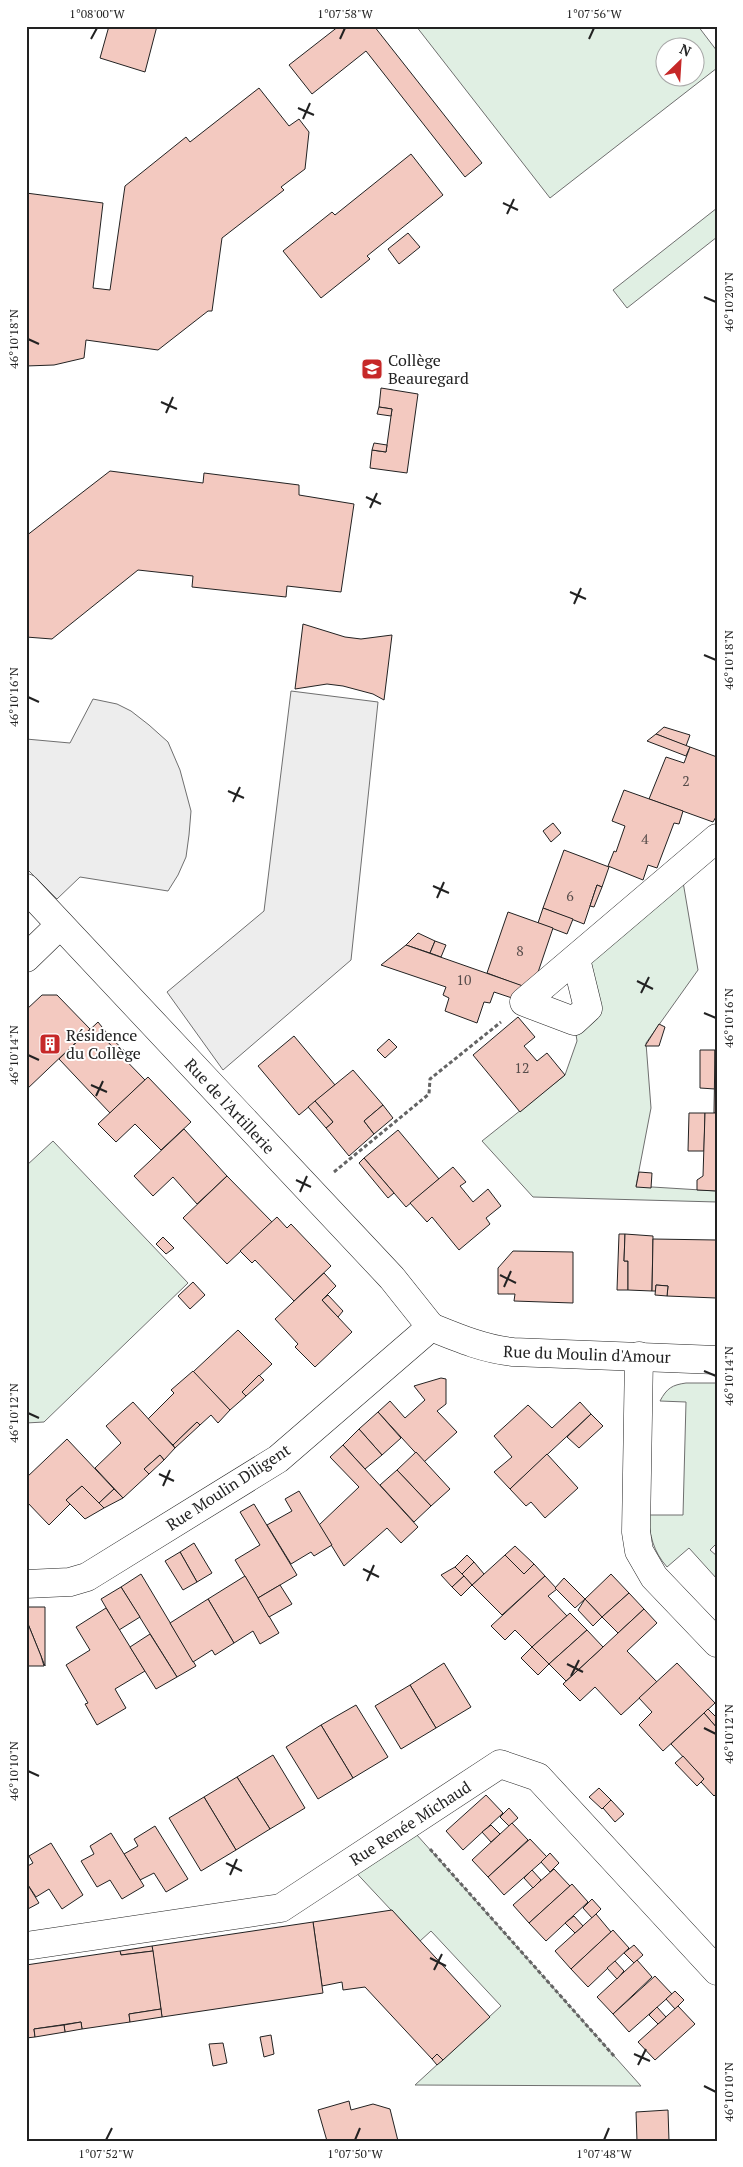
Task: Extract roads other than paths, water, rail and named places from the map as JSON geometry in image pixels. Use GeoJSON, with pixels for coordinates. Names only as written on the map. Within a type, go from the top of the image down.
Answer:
{"type":"FeatureCollection","features":[{"type":"Feature","properties":{"kind":"street"},"geometry":{"type":"LineString","coordinates":[[576,959],[588,1008],[574,1021],[524,1002],[717,838]]}},
{"type":"Feature","properties":{"kind":"street","name":"Rue de l'Artillerie"},"geometry":{"type":"LineString","coordinates":[[26,888],[392,1278],[431,1327]]}},
{"type":"Feature","properties":{"kind":"street"},"geometry":{"type":"LineString","coordinates":[[26,958],[60,926]]}},
{"type":"Feature","properties":{"kind":"street","name":"Rue du Moulin d'Amour"},"geometry":{"type":"LineString","coordinates":[[431,1327],[493,1350],[717,1360]]}},
{"type":"Feature","properties":{"kind":"street","name":"Rue Moulin Diligent"},"geometry":{"type":"LineString","coordinates":[[26,1584],[70,1582],[87,1577],[278,1459],[431,1327]]}},
{"type":"Feature","properties":{"kind":"street"},"geometry":{"type":"LineString","coordinates":[[639,1356],[636,1523],[639,1551],[654,1577],[717,1644]]}},
{"type":"Feature","properties":{"kind":"street","name":"Rue Renée Michaud"},"geometry":{"type":"LineString","coordinates":[[26,1946],[281,1908],[500,1764],[538,1777],[717,1972]]}},
{"type":"Feature","properties":{"kind":"place","name":"Collège Beauregard"},"geometry":{"type":"Point","coordinates":[372,369]}},
{"type":"Feature","properties":{"kind":"place","name":"Résidence du Collège"},"geometry":{"type":"Point","coordinates":[50,1044]}}]}
